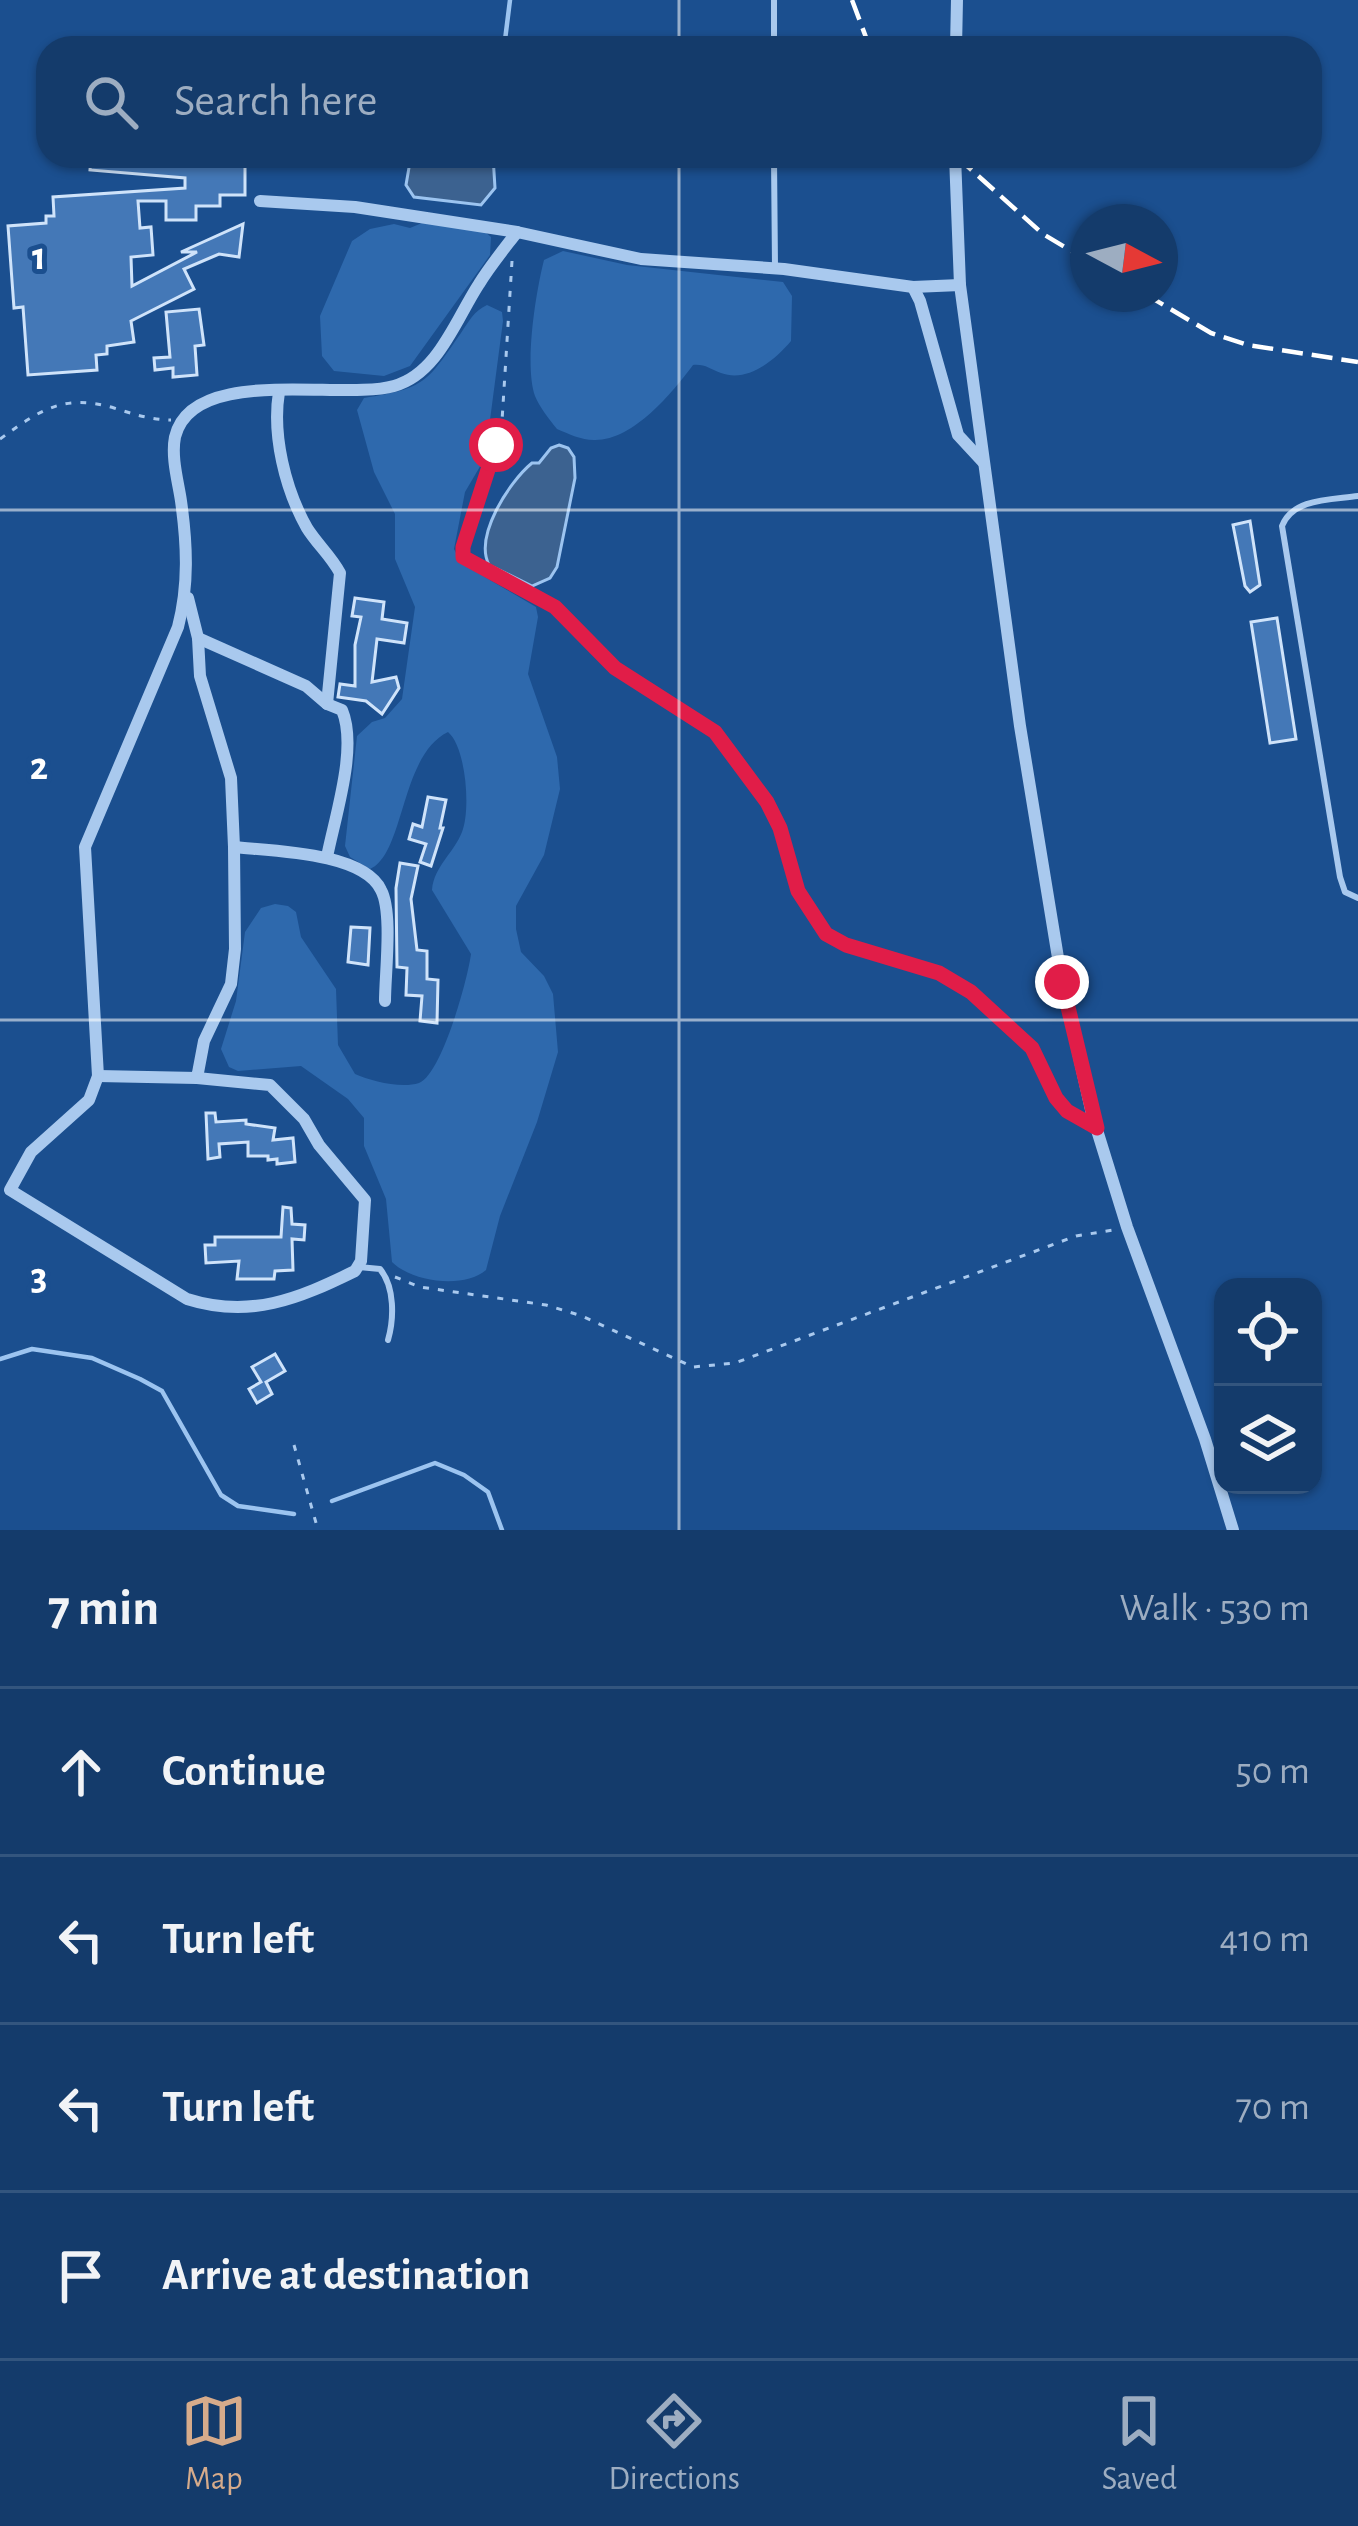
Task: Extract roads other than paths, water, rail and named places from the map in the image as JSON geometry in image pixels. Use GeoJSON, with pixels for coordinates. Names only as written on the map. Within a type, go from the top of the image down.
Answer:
{"type":"FeatureCollection","features":[{"type":"Feature","properties":{"kind":"street"},"geometry":{"type":"LineString","coordinates":[[956,36],[957,0]]}},
{"type":"Feature","properties":{"kind":"street"},"geometry":{"type":"LineString","coordinates":[[956,168],[960,285],[1062,982],[1097,1128],[1127,1227],[1205,1439],[1233,1530]]}},
{"type":"Feature","properties":{"kind":"street"},"geometry":{"type":"LineString","coordinates":[[260,201],[356,207],[640,259],[775,268],[913,287],[960,285]]}},
{"type":"Feature","properties":{"kind":"street"},"geometry":{"type":"LineString","coordinates":[[98,1076],[270,1085],[304,1119],[364,1201],[358,1267],[279,1304],[260,1308],[206,1305],[187,1299],[10,1190],[31,1152],[89,1100],[98,1076],[85,847],[178,627],[186,591],[176,435],[184,420],[203,404],[231,394],[390,388],[412,379],[430,362],[515,234]]}},
{"type":"Feature","properties":{"kind":"street"},"geometry":{"type":"LineString","coordinates":[[913,287],[958,435],[984,463]]}},
{"type":"Feature","properties":{"kind":"street"},"geometry":{"type":"LineString","coordinates":[[279,392],[276,413],[292,495],[309,530],[340,573],[327,704]]}},
{"type":"Feature","properties":{"kind":"street"},"geometry":{"type":"LineString","coordinates":[[186,591],[198,638],[200,676],[231,778],[234,848],[231,984],[204,1041],[196,1078]]}},
{"type":"Feature","properties":{"kind":"street"},"geometry":{"type":"LineString","coordinates":[[198,638],[306,686],[342,710],[348,724],[348,748],[327,857]]}},
{"type":"Feature","properties":{"kind":"street"},"geometry":{"type":"LineString","coordinates":[[234,848],[327,857],[373,878],[385,901],[385,1001]]}},
{"type":"Feature","properties":{"kind":"lane"},"geometry":{"type":"LineString","coordinates":[[774,0],[774,36]]}},
{"type":"Feature","properties":{"kind":"lane"},"geometry":{"type":"LineString","coordinates":[[774,168],[775,268]]}},
{"type":"Feature","properties":{"kind":"lane"},"geometry":{"type":"LineString","coordinates":[[1358,496],[1301,505],[1287,514],[1282,526],[1340,877],[1345,892],[1358,898]]}},
{"type":"Feature","properties":{"kind":"lane"},"geometry":{"type":"LineString","coordinates":[[358,1267],[384,1272],[390,1287],[388,1340]]}},
{"type":"Feature","properties":{"kind":"waterway"},"geometry":{"type":"LineString","coordinates":[[506,36],[510,0]]}},
{"type":"Feature","properties":{"kind":"waterway"},"geometry":{"type":"LineString","coordinates":[[0,1359],[32,1349],[92,1358],[140,1379],[162,1391],[221,1495],[238,1506],[294,1514]]}},
{"type":"Feature","properties":{"kind":"waterway"},"geometry":{"type":"LineString","coordinates":[[332,1501],[435,1463],[488,1492],[502,1530]]}},
{"type":"Feature","properties":{"kind":"railway"},"geometry":{"type":"LineString","coordinates":[[852,0],[866,36]]}},
{"type":"Feature","properties":{"kind":"railway"},"geometry":{"type":"LineString","coordinates":[[969,168],[1043,234],[1070,250]]}},
{"type":"Feature","properties":{"kind":"railway"},"geometry":{"type":"LineString","coordinates":[[1175,312],[1211,333],[1248,345],[1358,362]]}}]}
